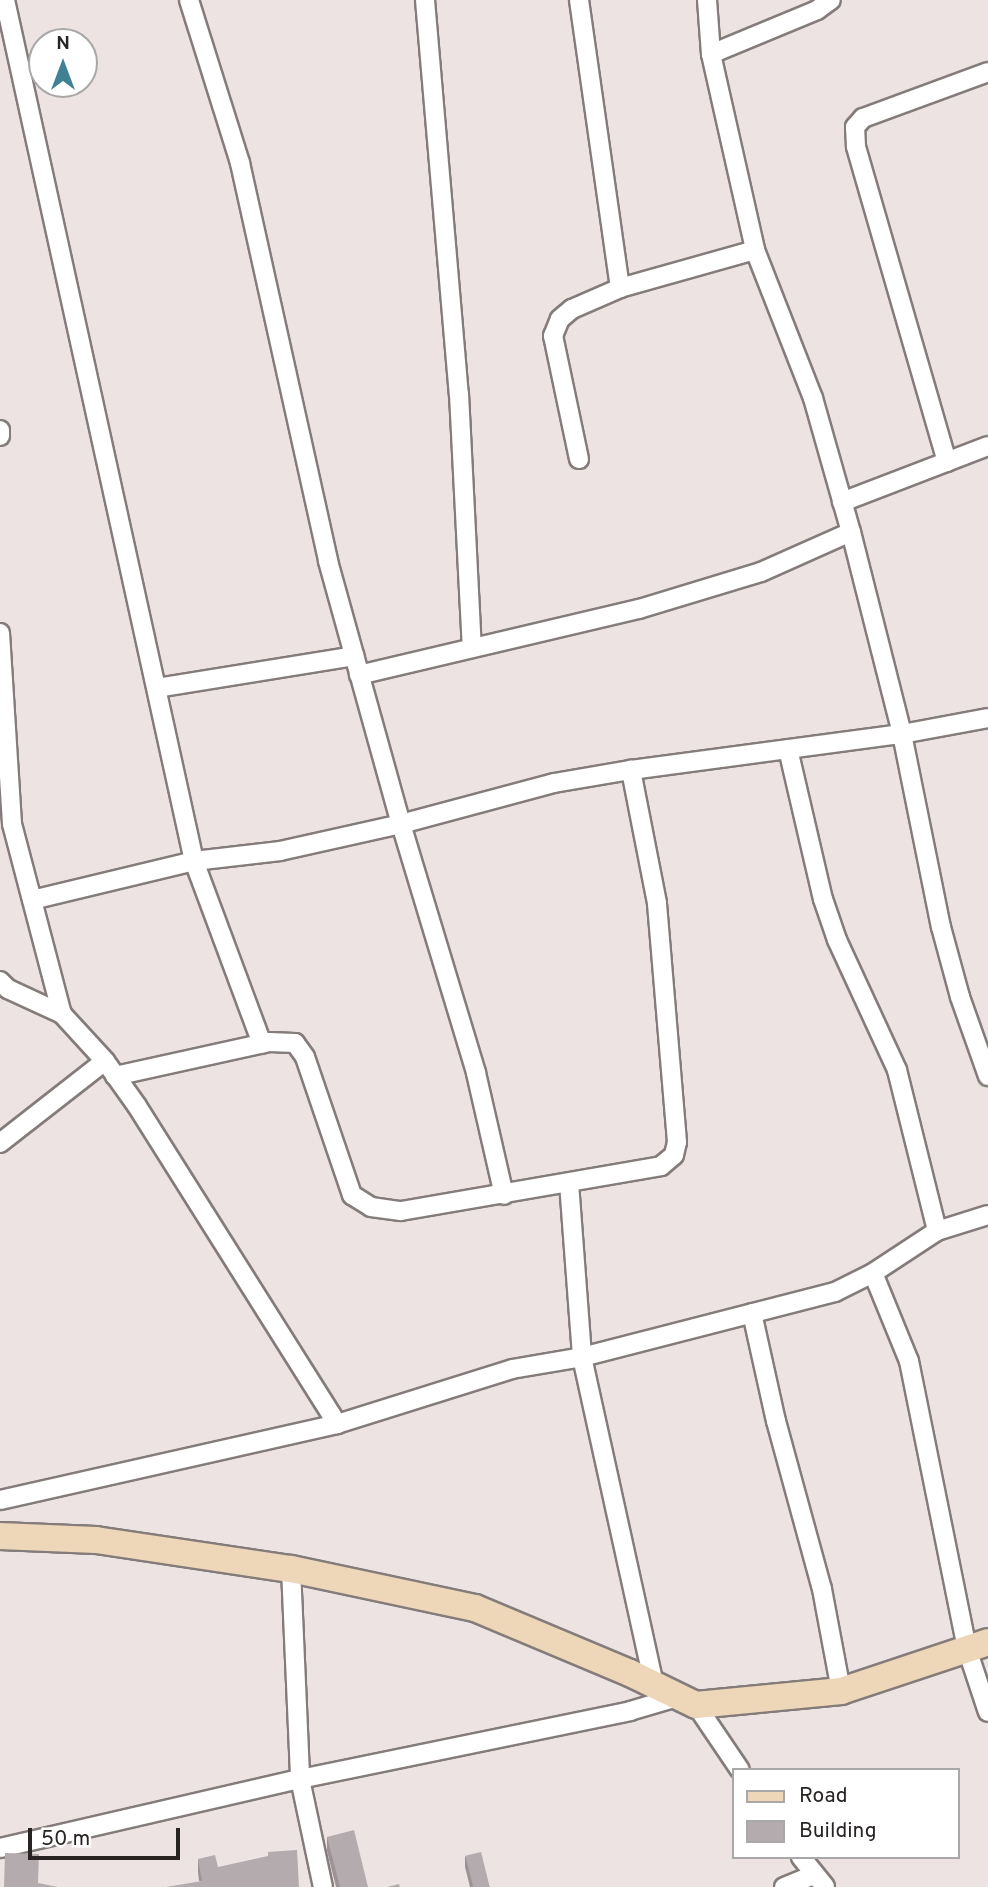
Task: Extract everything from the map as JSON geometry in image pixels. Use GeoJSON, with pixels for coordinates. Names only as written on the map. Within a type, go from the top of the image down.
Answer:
{"type":"FeatureCollection","features":[{"type":"Feature","properties":{"kind":"street"},"geometry":{"type":"LineString","coordinates":[[5,0],[63,275],[194,862],[262,1044]]}},
{"type":"Feature","properties":{"kind":"street"},"geometry":{"type":"LineString","coordinates":[[189,0],[240,163],[328,561],[401,824],[476,1073],[504,1195]]}},
{"type":"Feature","properties":{"kind":"street"},"geometry":{"type":"LineString","coordinates":[[425,0],[459,394],[472,647]]}},
{"type":"Feature","properties":{"kind":"street"},"geometry":{"type":"LineString","coordinates":[[579,0],[621,288]]}},
{"type":"Feature","properties":{"kind":"street"},"geometry":{"type":"LineString","coordinates":[[707,0],[711,54],[755,250],[813,398],[851,532],[902,734],[941,927],[960,997],[988,1076]]}},
{"type":"Feature","properties":{"kind":"street"},"geometry":{"type":"LineString","coordinates":[[711,54],[817,10],[831,0]]}},
{"type":"Feature","properties":{"kind":"street"},"geometry":{"type":"LineString","coordinates":[[947,461],[856,146],[855,127],[863,118],[988,72]]}},
{"type":"Feature","properties":{"kind":"street"},"geometry":{"type":"LineString","coordinates":[[579,460],[554,336],[560,319],[572,309],[621,288],[755,250]]}},
{"type":"Feature","properties":{"kind":"street"},"geometry":{"type":"LineString","coordinates":[[0,430],[0,436]]}},
{"type":"Feature","properties":{"kind":"street"},"geometry":{"type":"LineString","coordinates":[[842,502],[988,446]]}},
{"type":"Feature","properties":{"kind":"street"},"geometry":{"type":"LineString","coordinates":[[359,675],[639,609],[749,576],[851,532]]}},
{"type":"Feature","properties":{"kind":"street"},"geometry":{"type":"LineString","coordinates":[[0,633],[12,824],[62,1014]]}},
{"type":"Feature","properties":{"kind":"street"},"geometry":{"type":"LineString","coordinates":[[157,688],[354,656]]}},
{"type":"Feature","properties":{"kind":"street"},"geometry":{"type":"LineString","coordinates":[[32,900],[194,862],[281,851],[401,824],[554,783],[631,770],[902,734],[988,718]]}},
{"type":"Feature","properties":{"kind":"street"},"geometry":{"type":"LineString","coordinates":[[788,749],[824,899],[837,940],[897,1070],[937,1231]]}},
{"type":"Feature","properties":{"kind":"street"},"geometry":{"type":"LineString","coordinates":[[0,1143],[110,1068],[262,1044],[295,1043],[305,1057],[352,1195],[371,1207],[401,1211],[661,1166],[674,1155],[677,1142],[657,903],[631,770]]}},
{"type":"Feature","properties":{"kind":"street"},"geometry":{"type":"LineString","coordinates":[[0,981],[8,989],[62,1014],[110,1068],[337,1424]]}},
{"type":"Feature","properties":{"kind":"street"},"geometry":{"type":"LineString","coordinates":[[569,1183],[582,1357],[676,1696],[738,1768]]}},
{"type":"Feature","properties":{"kind":"street"},"geometry":{"type":"LineString","coordinates":[[0,1500],[337,1424],[512,1369],[582,1357],[835,1292],[873,1273],[937,1231],[988,1215]]}},
{"type":"Feature","properties":{"kind":"street"},"geometry":{"type":"LineString","coordinates":[[873,1273],[909,1361],[977,1646],[988,1712]]}},
{"type":"Feature","properties":{"kind":"street"},"geometry":{"type":"LineString","coordinates":[[752,1313],[776,1421],[822,1589],[841,1691]]}},
{"type":"Feature","properties":{"kind":"street"},"geometry":{"type":"LineString","coordinates":[[0,1536],[96,1540],[291,1569],[475,1608],[676,1696]]}},
{"type":"Feature","properties":{"kind":"street"},"geometry":{"type":"LineString","coordinates":[[291,1569],[300,1779],[323,1887]]}},
{"type":"Feature","properties":{"kind":"street"},"geometry":{"type":"LineString","coordinates":[[0,1848],[300,1779],[630,1711],[676,1696],[841,1691],[977,1646]]}},
{"type":"Feature","properties":{"kind":"street"},"geometry":{"type":"LineString","coordinates":[[784,1887],[819,1881],[802,1859]]}},
{"type":"Feature","properties":{"kind":"building"},"geometry":{"type":"Polygon","coordinates":[[[354,1830],[368,1887],[340,1887],[327,1837],[354,1830]]]}},
{"type":"Feature","properties":{"kind":"building"},"geometry":{"type":"Polygon","coordinates":[[[297,1850],[299,1887],[166,1887],[202,1881],[198,1859],[215,1855],[218,1867],[268,1856],[268,1852],[297,1850]]]}},
{"type":"Feature","properties":{"kind":"building"},"geometry":{"type":"Polygon","coordinates":[[[481,1852],[490,1887],[473,1887],[465,1856],[481,1852]]]}},
{"type":"Feature","properties":{"kind":"building"},"geometry":{"type":"Polygon","coordinates":[[[5,1853],[39,1854],[38,1883],[58,1887],[4,1887],[5,1853]]]}}]}
